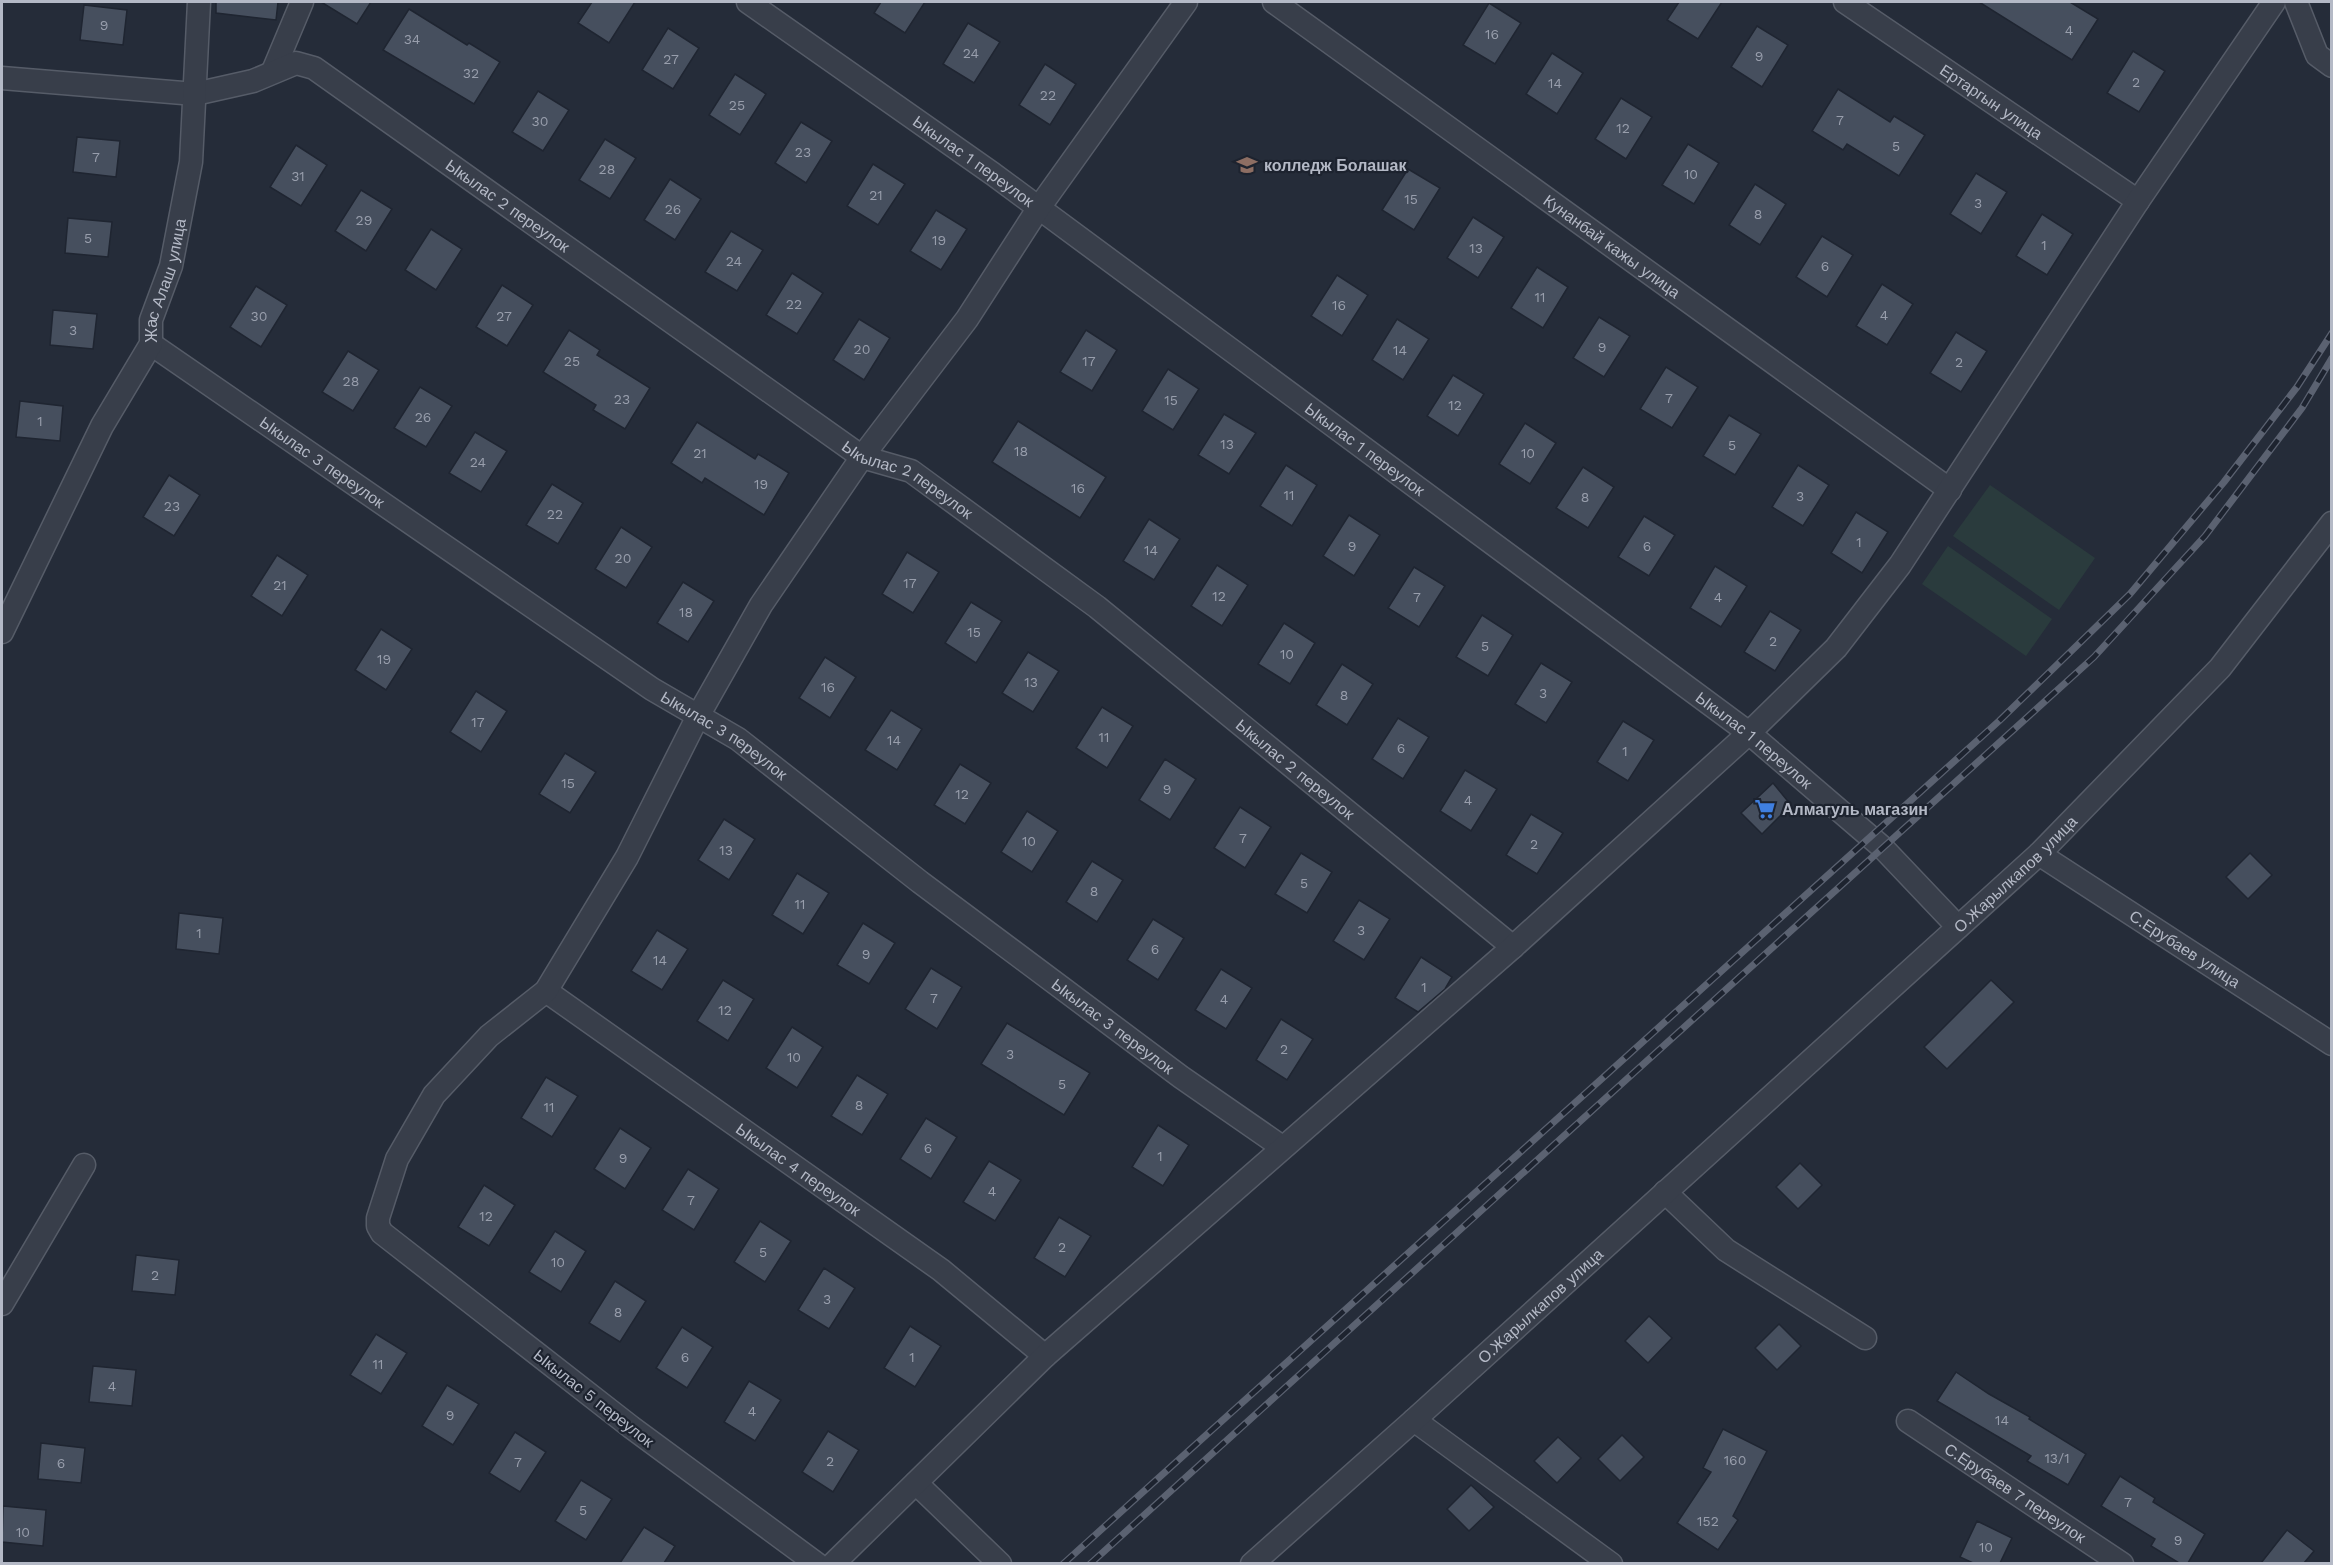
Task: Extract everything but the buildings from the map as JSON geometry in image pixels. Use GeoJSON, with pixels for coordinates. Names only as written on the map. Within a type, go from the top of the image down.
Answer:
{"type":"FeatureCollection","features":[{"type":"Feature","properties":{"kind":"street","name":"Жас Алаш улица"},"geometry":{"type":"LineString","coordinates":[[2,632],[102,426],[151,344],[151,320],[171,266],[192,162],[199,2]]}},
{"type":"Feature","properties":{"kind":"street"},"geometry":{"type":"LineString","coordinates":[[273,71],[302,2]]}},
{"type":"Feature","properties":{"kind":"street","name":"Ыкылас 1 переулок"},"geometry":{"type":"LineString","coordinates":[[748,2],[993,174],[1749,733],[1882,847],[1958,927]]}},
{"type":"Feature","properties":{"kind":"street"},"geometry":{"type":"LineString","coordinates":[[546,991],[627,857],[698,716],[760,605],[862,457],[967,319],[1038,209],[1186,2]]}},
{"type":"Feature","properties":{"kind":"street","name":"Кунанбай кажы улица"},"geometry":{"type":"LineString","coordinates":[[1274,2],[1950,490]]}},
{"type":"Feature","properties":{"kind":"street","name":"Ертаргын улица"},"geometry":{"type":"LineString","coordinates":[[1845,2],[2138,201]]}},
{"type":"Feature","properties":{"kind":"street"},"geometry":{"type":"LineString","coordinates":[[833,1563],[1045,1356],[1513,946],[1749,733],[1836,648],[1900,565],[2138,201],[2274,2]]}},
{"type":"Feature","properties":{"kind":"street"},"geometry":{"type":"LineString","coordinates":[[2296,2],[2317,55],[2331,66]]}},
{"type":"Feature","properties":{"kind":"street","name":"Ыкылас 2 переулок"},"geometry":{"type":"LineString","coordinates":[[2,78],[195,94],[253,81],[296,63],[314,68],[862,457],[911,471],[1097,607],[1513,946]]}},
{"type":"Feature","properties":{"kind":"street","name":"Ыкылас 3 переулок"},"geometry":{"type":"LineString","coordinates":[[151,344],[652,689],[738,739],[930,889],[1181,1077],[1282,1147]]}},
{"type":"Feature","properties":{"kind":"street","name":"О.Жарылкапов улица"},"geometry":{"type":"LineString","coordinates":[[1252,1563],[1414,1420],[2039,854],[2220,668],[2331,524]]}},
{"type":"Feature","properties":{"kind":"street","name":"С.Ерубаев улица"},"geometry":{"type":"LineString","coordinates":[[2039,854],[2331,1044]]}},
{"type":"Feature","properties":{"kind":"street","name":"Ыкылас 5 переулок"},"geometry":{"type":"LineString","coordinates":[[546,991],[489,1036],[434,1095],[397,1160],[378,1218],[378,1226],[382,1233],[631,1427],[817,1563]]}},
{"type":"Feature","properties":{"kind":"street","name":"Ыкылас 4 переулок"},"geometry":{"type":"LineString","coordinates":[[546,991],[941,1270],[1045,1356]]}},
{"type":"Feature","properties":{"kind":"street"},"geometry":{"type":"LineString","coordinates":[[2,1304],[84,1166]]}},
{"type":"Feature","properties":{"kind":"street"},"geometry":{"type":"LineString","coordinates":[[1665,1192],[1726,1250],[1865,1338]]}},
{"type":"Feature","properties":{"kind":"street"},"geometry":{"type":"LineString","coordinates":[[1414,1420],[1611,1563]]}},
{"type":"Feature","properties":{"kind":"street","name":"С.Ерубаев 7 переулок"},"geometry":{"type":"LineString","coordinates":[[1908,1421],[2122,1563]]}},
{"type":"Feature","properties":{"kind":"street"},"geometry":{"type":"LineString","coordinates":[[916,1483],[1000,1563]]}},
{"type":"Feature","properties":{"kind":"shaded area"},"geometry":{"type":"Polygon","coordinates":[[[1990,485],[2095,558],[2059,610],[1953,536],[1990,485]]]}},
{"type":"Feature","properties":{"kind":"shaded area"},"geometry":{"type":"Polygon","coordinates":[[[1948,546],[2052,619],[2026,656],[1922,584],[1948,546]]]}},
{"type":"Feature","properties":{"kind":"railway"},"geometry":{"type":"LineString","coordinates":[[1063,1564],[1999,721],[2130,594],[2224,482],[2297,387],[2332,333]]}},
{"type":"Feature","properties":{"kind":"railway"},"geometry":{"type":"LineString","coordinates":[[1090,1564],[2094,657],[2205,536],[2302,408],[2332,358]]}},
{"type":"Feature","properties":{"kind":"place","name":"колледж Болашак"},"geometry":{"type":"Point","coordinates":[1247,165]}},
{"type":"Feature","properties":{"kind":"place","name":"Алмагуль магазин"},"geometry":{"type":"Point","coordinates":[1765,809]}}]}
